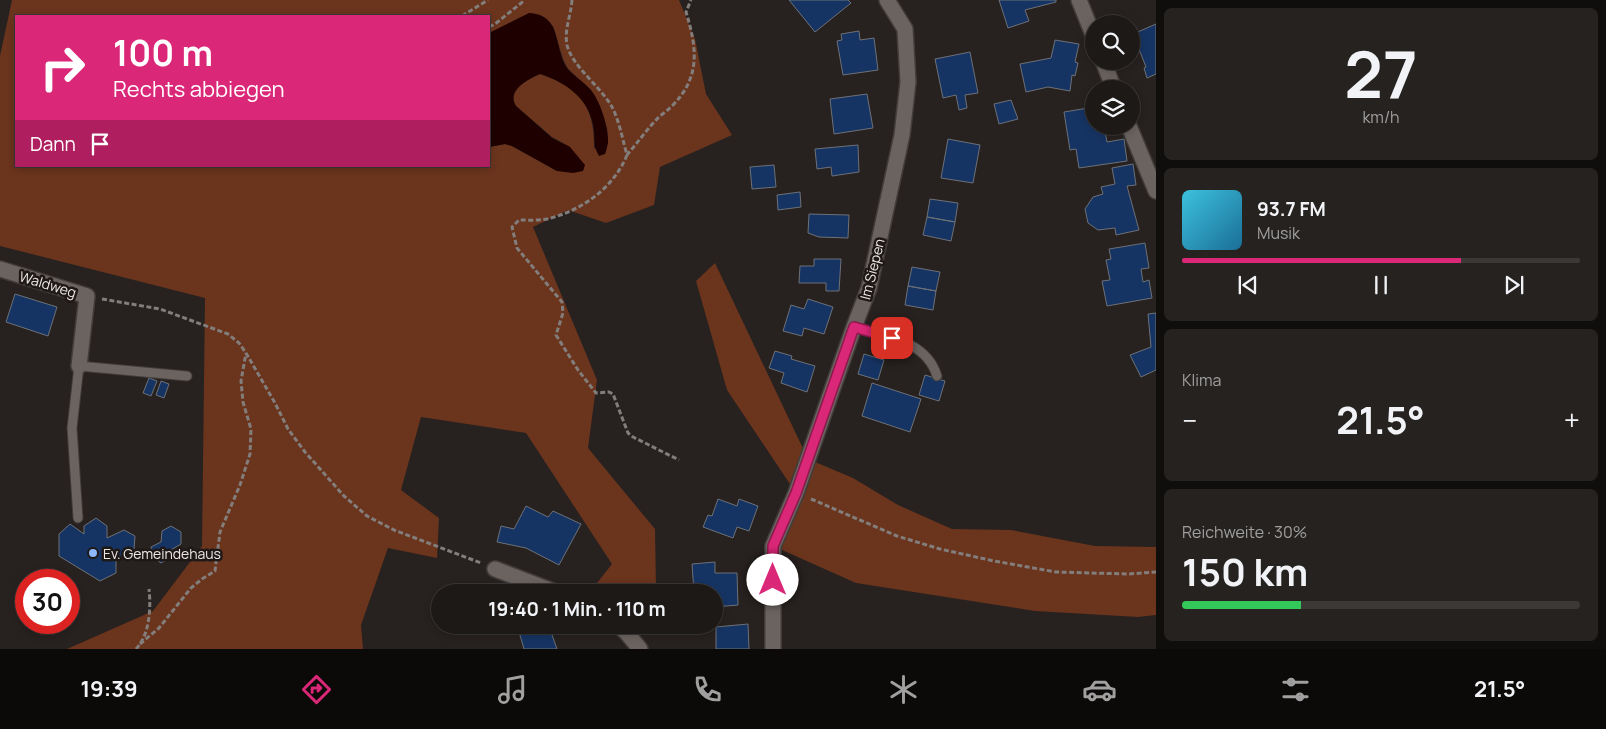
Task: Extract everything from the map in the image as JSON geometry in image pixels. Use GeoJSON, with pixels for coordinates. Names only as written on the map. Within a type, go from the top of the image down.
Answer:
{"type":"FeatureCollection","features":[{"type":"Feature","properties":{"kind":"street","name":"Im Siepen"},"geometry":{"type":"LineString","coordinates":[[773,649],[773,546],[796,493],[869,288],[902,135],[908,82],[905,29],[887,0]]}},
{"type":"Feature","properties":{"kind":"street"},"geometry":{"type":"LineString","coordinates":[[1079,0],[1085,15]]}},
{"type":"Feature","properties":{"kind":"street"},"geometry":{"type":"LineString","coordinates":[[1133,135],[1156,192]]}},
{"type":"Feature","properties":{"kind":"street","name":"Waldweg"},"geometry":{"type":"LineString","coordinates":[[0,269],[86,296],[79,366]]}},
{"type":"Feature","properties":{"kind":"street"},"geometry":{"type":"LineString","coordinates":[[495,569],[534,584]]}},
{"type":"Feature","properties":{"kind":"street"},"geometry":{"type":"LineString","coordinates":[[628,634],[640,649]]}},
{"type":"Feature","properties":{"kind":"lane"},"geometry":{"type":"LineString","coordinates":[[854,327],[911,344],[925,354],[934,367],[936,376]]}},
{"type":"Feature","properties":{"kind":"lane"},"geometry":{"type":"LineString","coordinates":[[78,518],[72,428],[79,366],[187,376]]}},
{"type":"Feature","properties":{"kind":"path"},"geometry":{"type":"LineString","coordinates":[[464,15],[488,0]]}},
{"type":"Feature","properties":{"kind":"path"},"geometry":{"type":"LineString","coordinates":[[490,26],[525,0]]}},
{"type":"Feature","properties":{"kind":"path"},"geometry":{"type":"LineString","coordinates":[[572,0],[566,28],[570,53],[613,109],[627,155]]}},
{"type":"Feature","properties":{"kind":"path"},"geometry":{"type":"LineString","coordinates":[[679,460],[628,433],[612,394],[609,392],[596,393],[578,370],[556,335],[563,313],[562,302],[516,248],[512,227],[519,220],[550,218],[574,209],[593,198],[608,185],[622,168],[627,155],[673,105],[692,76],[695,58],[694,36],[686,12],[691,0]]}},
{"type":"Feature","properties":{"kind":"path"},"geometry":{"type":"LineString","coordinates":[[86,296],[160,309],[228,334],[239,343],[246,354],[288,429],[305,452],[344,496],[367,516],[394,530],[495,569]]}},
{"type":"Feature","properties":{"kind":"path"},"geometry":{"type":"LineString","coordinates":[[136,649],[158,628],[191,588],[215,571],[220,532],[240,486],[250,454],[251,429],[243,402],[241,381],[246,354]]}},
{"type":"Feature","properties":{"kind":"path"},"geometry":{"type":"LineString","coordinates":[[796,493],[897,536],[958,553],[1056,572],[1128,574],[1156,572]]}},
{"type":"Feature","properties":{"kind":"path"},"geometry":{"type":"LineString","coordinates":[[140,644],[147,627],[150,602],[149,590]]}},
{"type":"Feature","properties":{"kind":"shaded area"},"geometry":{"type":"Polygon","coordinates":[[[12,0],[679,0],[695,39],[706,94],[732,135],[660,167],[654,205],[606,223],[568,210],[533,227],[597,380],[588,448],[655,529],[656,584],[596,584],[612,564],[526,433],[421,417],[401,490],[439,518],[437,558],[388,548],[361,625],[363,649],[67,649],[153,611],[202,546],[205,298],[0,246],[0,56],[12,0]]]}},
{"type":"Feature","properties":{"kind":"shaded area"},"geometry":{"type":"Polygon","coordinates":[[[529,13],[540,15],[547,19],[555,33],[567,68],[590,89],[597,100],[607,130],[608,143],[605,154],[599,156],[596,149],[592,119],[582,101],[568,87],[540,74],[520,86],[516,91],[514,101],[516,106],[552,138],[570,147],[585,165],[583,171],[573,173],[557,171],[512,146],[505,144],[490,147],[490,32],[529,13]]]}},
{"type":"Feature","properties":{"kind":"shaded area"},"geometry":{"type":"Polygon","coordinates":[[[715,263],[808,459],[853,478],[898,505],[952,529],[1011,530],[1095,546],[1156,547],[1156,615],[1138,617],[1035,611],[856,583],[773,546],[796,493],[727,390],[696,281],[715,263]]]}},
{"type":"Feature","properties":{"kind":"building"},"geometry":{"type":"Polygon","coordinates":[[[789,0],[848,0],[851,3],[815,32],[789,0]]]}},
{"type":"Feature","properties":{"kind":"building"},"geometry":{"type":"Polygon","coordinates":[[[999,0],[1056,0],[1056,2],[1025,10],[1029,21],[1008,28],[999,0]]]}},
{"type":"Feature","properties":{"kind":"building"},"geometry":{"type":"Polygon","coordinates":[[[1156,24],[1156,74],[1147,78],[1144,68],[1146,67],[1140,52],[1140,31],[1156,24]]]}},
{"type":"Feature","properties":{"kind":"building"},"geometry":{"type":"Polygon","coordinates":[[[859,31],[860,40],[874,38],[878,70],[843,75],[837,41],[842,40],[841,34],[859,31]]]}},
{"type":"Feature","properties":{"kind":"building"},"geometry":{"type":"Polygon","coordinates":[[[1055,40],[1079,44],[1075,62],[1078,63],[1075,76],[1072,75],[1070,91],[1048,87],[1026,92],[1020,64],[1051,58],[1055,40]]]}},
{"type":"Feature","properties":{"kind":"building"},"geometry":{"type":"Polygon","coordinates":[[[970,52],[978,93],[965,95],[967,108],[959,110],[956,95],[943,98],[935,59],[970,52]]]}},
{"type":"Feature","properties":{"kind":"building"},"geometry":{"type":"Polygon","coordinates":[[[867,94],[873,128],[834,134],[830,99],[867,94]]]}},
{"type":"Feature","properties":{"kind":"building"},"geometry":{"type":"Polygon","coordinates":[[[1011,100],[1018,119],[999,124],[994,104],[1011,100]]]}},
{"type":"Feature","properties":{"kind":"building"},"geometry":{"type":"Polygon","coordinates":[[[1085,108],[1085,135],[1106,135],[1107,142],[1124,139],[1127,161],[1079,168],[1076,149],[1070,150],[1064,112],[1085,108]]]}},
{"type":"Feature","properties":{"kind":"building"},"geometry":{"type":"Polygon","coordinates":[[[948,139],[980,145],[973,183],[941,178],[948,139]]]}},
{"type":"Feature","properties":{"kind":"building"},"geometry":{"type":"Polygon","coordinates":[[[858,145],[859,172],[832,176],[831,167],[817,169],[815,149],[858,145]]]}},
{"type":"Feature","properties":{"kind":"building"},"geometry":{"type":"Polygon","coordinates":[[[1133,164],[1136,185],[1127,186],[1139,230],[1116,235],[1115,228],[1098,230],[1088,223],[1085,209],[1093,197],[1103,194],[1101,187],[1115,184],[1112,168],[1133,164]]]}},
{"type":"Feature","properties":{"kind":"building"},"geometry":{"type":"Polygon","coordinates":[[[774,165],[776,187],[752,189],[750,167],[774,165]]]}},
{"type":"Feature","properties":{"kind":"building"},"geometry":{"type":"Polygon","coordinates":[[[800,192],[801,207],[778,210],[777,195],[800,192]]]}},
{"type":"Feature","properties":{"kind":"building"},"geometry":{"type":"Polygon","coordinates":[[[930,199],[958,203],[955,222],[927,217],[930,199]]]}},
{"type":"Feature","properties":{"kind":"building"},"geometry":{"type":"Polygon","coordinates":[[[809,214],[849,215],[848,238],[819,237],[808,233],[809,214]]]}},
{"type":"Feature","properties":{"kind":"building"},"geometry":{"type":"Polygon","coordinates":[[[927,217],[955,222],[951,241],[923,235],[927,217]]]}},
{"type":"Feature","properties":{"kind":"building"},"geometry":{"type":"Polygon","coordinates":[[[1145,243],[1149,268],[1141,269],[1143,282],[1149,280],[1152,298],[1107,306],[1102,281],[1110,280],[1106,260],[1111,259],[1109,249],[1145,243]]]}},
{"type":"Feature","properties":{"kind":"building"},"geometry":{"type":"Polygon","coordinates":[[[814,259],[841,259],[839,291],[826,291],[826,283],[799,283],[800,266],[814,266],[814,259]]]}},
{"type":"Feature","properties":{"kind":"building"},"geometry":{"type":"Polygon","coordinates":[[[912,267],[940,272],[936,291],[908,286],[912,267]]]}},
{"type":"Feature","properties":{"kind":"building"},"geometry":{"type":"Polygon","coordinates":[[[908,286],[936,291],[933,310],[905,305],[908,286]]]}},
{"type":"Feature","properties":{"kind":"building"},"geometry":{"type":"Polygon","coordinates":[[[15,294],[57,307],[48,336],[6,322],[15,294]]]}},
{"type":"Feature","properties":{"kind":"building"},"geometry":{"type":"Polygon","coordinates":[[[808,299],[833,307],[824,334],[804,328],[802,336],[783,331],[791,305],[804,309],[808,299]]]}},
{"type":"Feature","properties":{"kind":"building"},"geometry":{"type":"Polygon","coordinates":[[[1156,313],[1156,370],[1141,377],[1130,355],[1151,347],[1148,314],[1156,313]]]}},
{"type":"Feature","properties":{"kind":"building"},"geometry":{"type":"Polygon","coordinates":[[[775,351],[792,356],[791,359],[815,366],[807,392],[781,383],[784,373],[769,368],[775,351]]]}},
{"type":"Feature","properties":{"kind":"building"},"geometry":{"type":"Polygon","coordinates":[[[864,354],[884,360],[878,380],[858,374],[864,354]]]}},
{"type":"Feature","properties":{"kind":"building"},"geometry":{"type":"Polygon","coordinates":[[[925,375],[945,381],[939,401],[919,395],[925,375]]]}},
{"type":"Feature","properties":{"kind":"building"},"geometry":{"type":"Polygon","coordinates":[[[149,378],[157,381],[151,396],[143,393],[149,378]]]}},
{"type":"Feature","properties":{"kind":"building"},"geometry":{"type":"Polygon","coordinates":[[[161,381],[169,384],[164,398],[156,395],[161,381]]]}},
{"type":"Feature","properties":{"kind":"building"},"geometry":{"type":"Polygon","coordinates":[[[872,383],[921,399],[910,432],[862,416],[872,383]]]}},
{"type":"Feature","properties":{"kind":"building"},"geometry":{"type":"Polygon","coordinates":[[[718,499],[737,506],[739,499],[758,506],[749,531],[737,527],[733,538],[703,527],[708,515],[712,516],[718,499]]]}},
{"type":"Feature","properties":{"kind":"building"},"geometry":{"type":"Polygon","coordinates":[[[526,506],[548,517],[553,511],[581,524],[559,565],[526,548],[497,542],[501,526],[514,529],[526,506]]]}},
{"type":"Feature","properties":{"kind":"building","name":"Ev. Gemeindehaus"},"geometry":{"type":"Polygon","coordinates":[[[96,518],[107,526],[107,538],[124,530],[135,536],[134,549],[116,560],[116,573],[100,581],[59,556],[59,534],[70,524],[84,534],[84,526],[96,518]]]}},
{"type":"Feature","properties":{"kind":"building"},"geometry":{"type":"Polygon","coordinates":[[[171,526],[181,532],[181,544],[169,551],[168,559],[161,563],[153,557],[151,547],[161,542],[162,531],[171,526]]]}},
{"type":"Feature","properties":{"kind":"building"},"geometry":{"type":"Polygon","coordinates":[[[715,562],[715,573],[737,573],[738,605],[723,606],[723,584],[693,584],[692,564],[715,562]]]}},
{"type":"Feature","properties":{"kind":"building"},"geometry":{"type":"Polygon","coordinates":[[[748,624],[749,649],[716,649],[716,634],[723,634],[723,626],[748,624]]]}},
{"type":"Feature","properties":{"kind":"building"},"geometry":{"type":"Polygon","coordinates":[[[520,634],[552,634],[557,649],[524,649],[520,634]]]}},
{"type":"Feature","properties":{"kind":"place","name":"Ev. Gemeindehaus"},"geometry":{"type":"Point","coordinates":[93,553]}},
{"type":"Feature","properties":{"kind":"route"},"geometry":{"type":"LineString","coordinates":[[773,580],[773,546],[796,493],[854,327],[892,338]]}}]}
